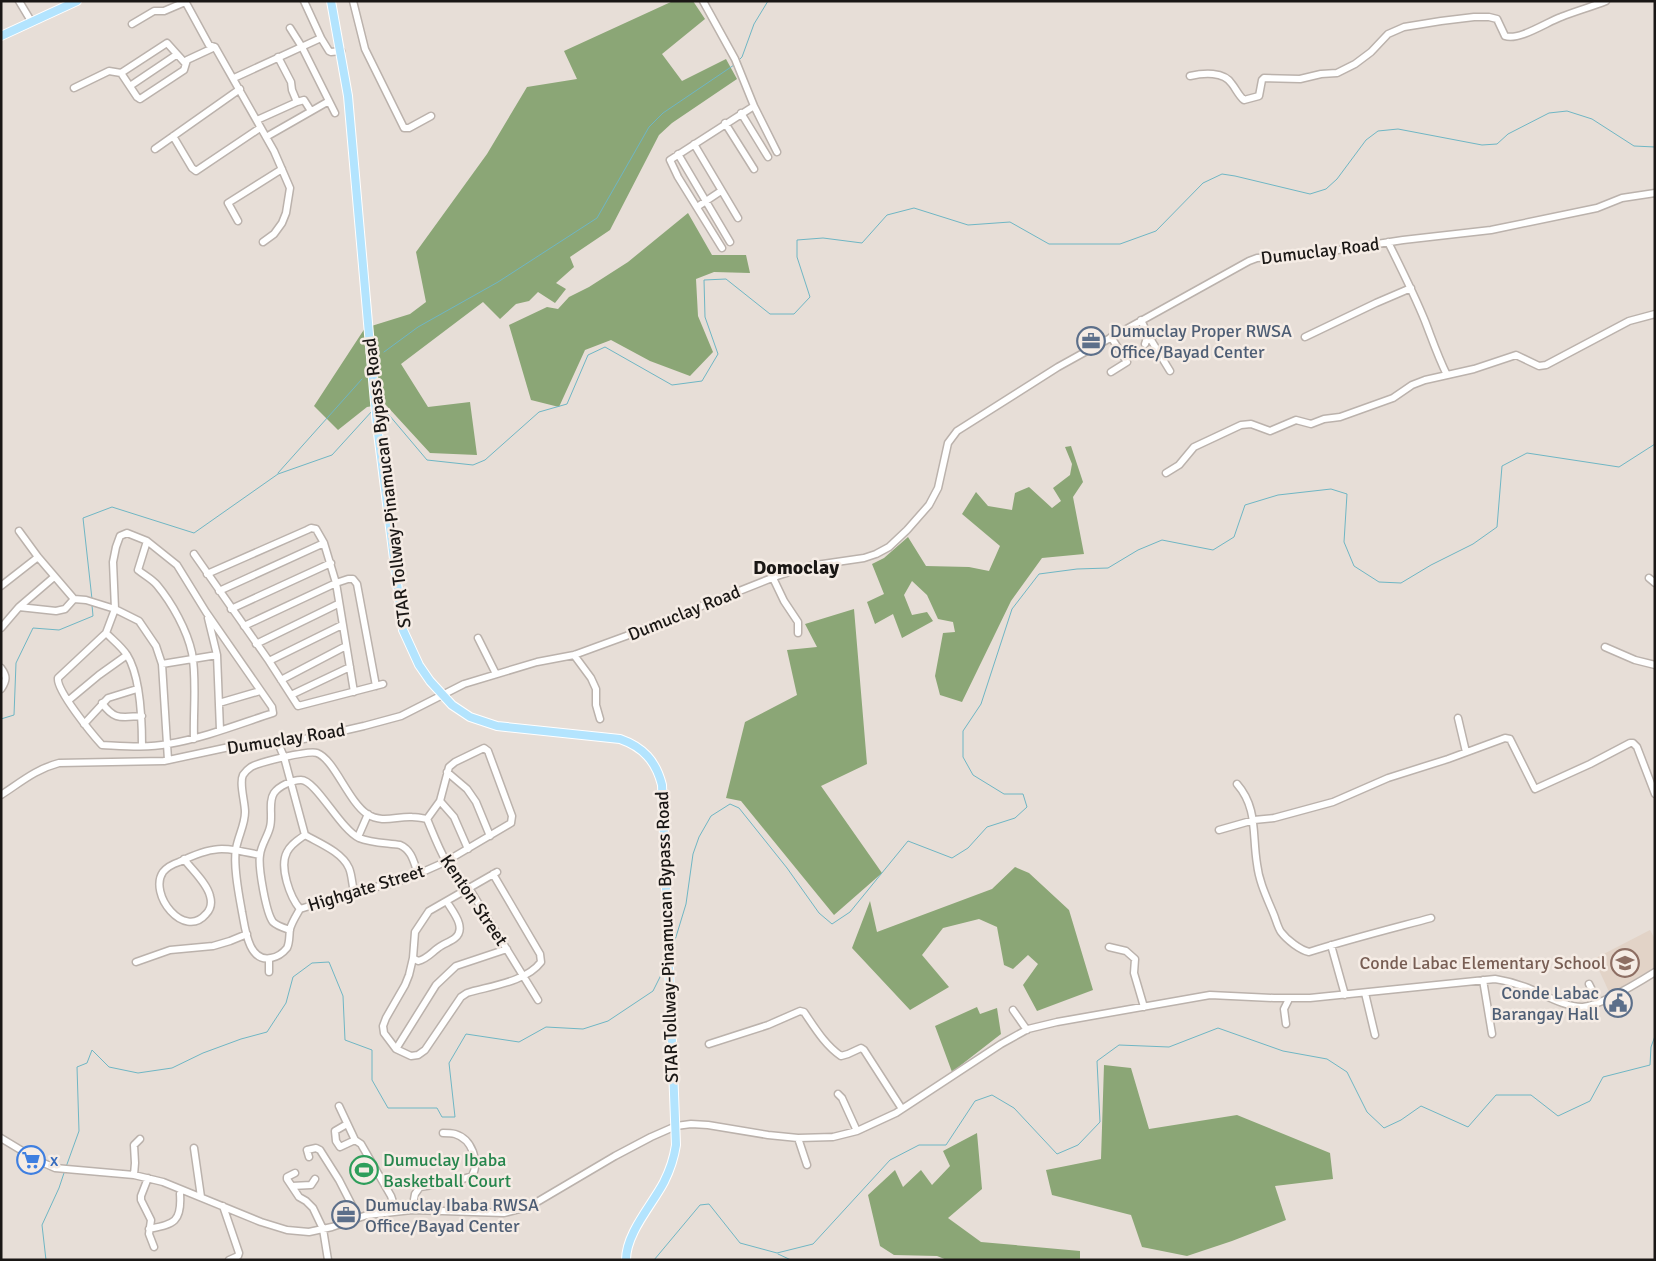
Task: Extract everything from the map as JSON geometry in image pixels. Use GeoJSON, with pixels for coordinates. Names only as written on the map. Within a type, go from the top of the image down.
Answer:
{"type":"FeatureCollection","features":[{"type":"Feature","properties":{"kind":"main road"},"geometry":{"type":"LineString","coordinates":[[1,36],[77,1]]}},
{"type":"Feature","properties":{"kind":"main road","name":"STAR Tollway-Pinamucan Bypass Road"},"geometry":{"type":"LineString","coordinates":[[331,1],[341,51],[352,128],[377,425],[403,630],[419,665],[430,681],[452,705],[470,717],[497,726],[620,739],[643,750],[657,768],[662,785],[676,1145],[672,1165],[664,1184],[632,1237],[626,1256]]}},
{"type":"Feature","properties":{"kind":"street"},"geometry":{"type":"LineString","coordinates":[[19,1],[31,21]]}},
{"type":"Feature","properties":{"kind":"street"},"geometry":{"type":"LineString","coordinates":[[132,24],[154,11],[164,11],[185,1],[209,44],[215,47],[234,78],[266,137],[290,188],[286,213],[282,223],[274,234],[263,242]]}},
{"type":"Feature","properties":{"kind":"street"},"geometry":{"type":"LineString","coordinates":[[353,1],[364,49],[404,128],[409,128],[431,116]]}},
{"type":"Feature","properties":{"kind":"street"},"geometry":{"type":"LineString","coordinates":[[703,1],[712,15],[742,76],[754,106],[777,152]]}},
{"type":"Feature","properties":{"kind":"street"},"geometry":{"type":"LineString","coordinates":[[1190,76],[1200,74],[1222,76],[1230,81],[1241,98],[1244,100],[1253,99],[1259,96],[1264,78],[1300,78],[1337,73],[1355,64],[1371,52],[1388,34],[1404,27],[1441,20],[1489,16],[1496,19],[1505,36],[1510,37],[1606,1]]}},
{"type":"Feature","properties":{"kind":"street"},"geometry":{"type":"LineString","coordinates":[[304,2],[321,38],[330,52],[341,51]]}},
{"type":"Feature","properties":{"kind":"street"},"geometry":{"type":"LineString","coordinates":[[290,28],[302,47],[335,113]]}},
{"type":"Feature","properties":{"kind":"street"},"geometry":{"type":"LineString","coordinates":[[234,78],[321,38]]}},
{"type":"Feature","properties":{"kind":"street"},"geometry":{"type":"LineString","coordinates":[[74,88],[109,71],[121,73],[165,44],[169,44],[185,64]]}},
{"type":"Feature","properties":{"kind":"street"},"geometry":{"type":"LineString","coordinates":[[121,73],[140,99],[184,70],[187,60],[215,47]]}},
{"type":"Feature","properties":{"kind":"street"},"geometry":{"type":"LineString","coordinates":[[130,86],[176,55]]}},
{"type":"Feature","properties":{"kind":"street"},"geometry":{"type":"LineString","coordinates":[[278,57],[291,82],[298,102]]}},
{"type":"Feature","properties":{"kind":"street"},"geometry":{"type":"LineString","coordinates":[[155,149],[240,89]]}},
{"type":"Feature","properties":{"kind":"street"},"geometry":{"type":"LineString","coordinates":[[257,120],[304,100],[311,111]]}},
{"type":"Feature","properties":{"kind":"street"},"geometry":{"type":"LineString","coordinates":[[266,137],[329,101]]}},
{"type":"Feature","properties":{"kind":"street"},"geometry":{"type":"LineString","coordinates":[[722,248],[669,162],[670,159],[754,106]]}},
{"type":"Feature","properties":{"kind":"street"},"geometry":{"type":"LineString","coordinates":[[742,112],[768,157]]}},
{"type":"Feature","properties":{"kind":"street"},"geometry":{"type":"LineString","coordinates":[[725,123],[754,168]]}},
{"type":"Feature","properties":{"kind":"street"},"geometry":{"type":"LineString","coordinates":[[173,136],[192,168],[196,171],[260,128]]}},
{"type":"Feature","properties":{"kind":"street"},"geometry":{"type":"LineString","coordinates":[[694,144],[738,218]]}},
{"type":"Feature","properties":{"kind":"street"},"geometry":{"type":"LineString","coordinates":[[678,154],[730,242]]}},
{"type":"Feature","properties":{"kind":"street"},"geometry":{"type":"LineString","coordinates":[[238,221],[228,203],[282,170]]}},
{"type":"Feature","properties":{"kind":"street"},"geometry":{"type":"LineString","coordinates":[[696,207],[722,190]]}},
{"type":"Feature","properties":{"kind":"street","name":"Dumuclay Road"},"geometry":{"type":"LineString","coordinates":[[1,795],[30,774],[44,767],[59,763],[166,760],[234,746],[278,743],[316,737],[401,716],[464,684],[537,662],[574,655],[773,578],[809,566],[864,558],[889,547],[908,530],[929,505],[938,488],[948,443],[957,431],[1058,366],[1236,267],[1257,258],[1312,254],[1388,242],[1491,230],[1597,208],[1622,198],[1655,193]]}},
{"type":"Feature","properties":{"kind":"street"},"geometry":{"type":"LineString","coordinates":[[1388,242],[1411,288],[1435,352],[1447,375]]}},
{"type":"Feature","properties":{"kind":"street"},"geometry":{"type":"LineString","coordinates":[[1305,337],[1411,288]]}},
{"type":"Feature","properties":{"kind":"street"},"geometry":{"type":"LineString","coordinates":[[1166,474],[1179,465],[1194,448],[1241,424],[1251,424],[1270,431],[1296,420],[1311,424],[1324,419],[1340,418],[1393,398],[1425,380],[1516,355],[1539,366],[1546,365],[1629,321],[1655,314]]}},
{"type":"Feature","properties":{"kind":"street"},"geometry":{"type":"LineString","coordinates":[[1141,320],[1170,371]]}},
{"type":"Feature","properties":{"kind":"street"},"geometry":{"type":"LineString","coordinates":[[1145,344],[1149,336],[1160,332]]}},
{"type":"Feature","properties":{"kind":"street"},"geometry":{"type":"LineString","coordinates":[[1111,337],[1127,362],[1112,372]]}},
{"type":"Feature","properties":{"kind":"street"},"geometry":{"type":"LineString","coordinates":[[206,574],[311,528],[317,530],[324,543],[336,583],[354,692]]}},
{"type":"Feature","properties":{"kind":"street"},"geometry":{"type":"LineString","coordinates":[[19,531],[74,600]]}},
{"type":"Feature","properties":{"kind":"street"},"geometry":{"type":"LineString","coordinates":[[127,533],[147,541],[177,565],[206,612],[272,707],[273,714],[194,739],[142,746],[102,745],[84,724],[57,682],[58,678],[106,632],[112,608],[113,562],[120,536],[127,533]]}},
{"type":"Feature","properties":{"kind":"street"},"geometry":{"type":"LineString","coordinates":[[147,541],[138,570],[156,584],[169,603],[181,623],[192,651],[194,739]]}},
{"type":"Feature","properties":{"kind":"street"},"geometry":{"type":"LineString","coordinates":[[219,591],[324,543]]}},
{"type":"Feature","properties":{"kind":"street"},"geometry":{"type":"LineString","coordinates":[[194,554],[298,706],[379,685],[357,584],[351,579],[336,583],[244,626]]}},
{"type":"Feature","properties":{"kind":"street"},"geometry":{"type":"LineString","coordinates":[[1,586],[38,557]]}},
{"type":"Feature","properties":{"kind":"street"},"geometry":{"type":"LineString","coordinates":[[231,608],[331,563]]}},
{"type":"Feature","properties":{"kind":"street"},"geometry":{"type":"LineString","coordinates":[[1,628],[19,607],[54,577]]}},
{"type":"Feature","properties":{"kind":"street"},"geometry":{"type":"LineString","coordinates":[[773,578],[784,601],[798,622],[798,633]]}},
{"type":"Feature","properties":{"kind":"street"},"geometry":{"type":"LineString","coordinates":[[19,607],[56,611],[65,609],[74,600],[86,600],[112,608],[139,620],[156,646],[162,664],[166,760]]}},
{"type":"Feature","properties":{"kind":"street"},"geometry":{"type":"LineString","coordinates":[[256,644],[338,604]]}},
{"type":"Feature","properties":{"kind":"street"},"geometry":{"type":"LineString","coordinates":[[206,612],[217,655],[220,730]]}},
{"type":"Feature","properties":{"kind":"street"},"geometry":{"type":"LineString","coordinates":[[269,661],[342,625]]}},
{"type":"Feature","properties":{"kind":"street"},"geometry":{"type":"LineString","coordinates":[[106,632],[127,655],[136,674],[142,716],[142,746]]}},
{"type":"Feature","properties":{"kind":"street"},"geometry":{"type":"LineString","coordinates":[[478,638],[496,674]]}},
{"type":"Feature","properties":{"kind":"street"},"geometry":{"type":"LineString","coordinates":[[281,680],[346,646]]}},
{"type":"Feature","properties":{"kind":"street"},"geometry":{"type":"LineString","coordinates":[[1605,647],[1635,660],[1655,665]]}},
{"type":"Feature","properties":{"kind":"street"},"geometry":{"type":"LineString","coordinates":[[69,700],[99,674],[127,655]]}},
{"type":"Feature","properties":{"kind":"street"},"geometry":{"type":"LineString","coordinates":[[162,664],[217,655]]}},
{"type":"Feature","properties":{"kind":"street"},"geometry":{"type":"LineString","coordinates":[[574,655],[591,678],[596,689],[596,705],[600,720]]}},
{"type":"Feature","properties":{"kind":"street"},"geometry":{"type":"LineString","coordinates":[[291,695],[350,667]]}},
{"type":"Feature","properties":{"kind":"street"},"geometry":{"type":"LineString","coordinates":[[1,668],[6,676],[6,682],[1,689]]}},
{"type":"Feature","properties":{"kind":"street"},"geometry":{"type":"LineString","coordinates":[[84,724],[102,703],[116,694],[137,689]]}},
{"type":"Feature","properties":{"kind":"street"},"geometry":{"type":"LineString","coordinates":[[219,702],[260,691]]}},
{"type":"Feature","properties":{"kind":"street"},"geometry":{"type":"LineString","coordinates":[[102,703],[110,714],[115,716],[142,716]]}},
{"type":"Feature","properties":{"kind":"street"},"geometry":{"type":"LineString","coordinates":[[1458,718],[1466,752]]}},
{"type":"Feature","properties":{"kind":"street"},"geometry":{"type":"LineString","coordinates":[[1219,830],[1333,802],[1388,778],[1505,738],[1510,739],[1536,789],[1633,743],[1637,747],[1655,794]]}},
{"type":"Feature","properties":{"kind":"street"},"geometry":{"type":"LineString","coordinates":[[278,743],[284,757],[305,835],[344,861],[349,869],[354,892]]}},
{"type":"Feature","properties":{"kind":"street","name":"Highgate Street"},"geometry":{"type":"LineString","coordinates":[[269,959],[278,956],[287,948],[290,930],[300,909],[418,874],[445,862],[512,821],[512,816],[486,749],[484,748],[455,762],[449,767],[447,772]]}},
{"type":"Feature","properties":{"kind":"street"},"geometry":{"type":"LineString","coordinates":[[269,972],[269,959],[255,953],[247,934],[237,888],[236,850],[245,820],[245,804],[241,779],[244,772],[252,767],[284,757],[316,752],[330,764],[357,804],[368,814],[383,819],[413,817],[427,820],[440,801],[447,772],[467,788],[476,802],[490,836]]}},
{"type":"Feature","properties":{"kind":"street"},"geometry":{"type":"LineString","coordinates":[[290,930],[278,926],[271,919],[262,885],[260,855],[270,826],[272,797],[279,788],[290,782],[300,780],[310,783],[345,827],[358,837],[368,841],[400,844],[405,847],[409,850],[418,874]]}},
{"type":"Feature","properties":{"kind":"street"},"geometry":{"type":"LineString","coordinates":[[1237,784],[1246,794],[1254,820],[1257,865],[1261,885],[1280,932],[1304,951],[1309,952],[1431,918]]}},
{"type":"Feature","properties":{"kind":"street"},"geometry":{"type":"LineString","coordinates":[[440,801],[454,817],[468,849]]}},
{"type":"Feature","properties":{"kind":"street"},"geometry":{"type":"LineString","coordinates":[[358,837],[368,814]]}},
{"type":"Feature","properties":{"kind":"street","name":"Kenton Street"},"geometry":{"type":"LineString","coordinates":[[427,820],[445,862],[459,881],[469,888],[538,1000]]}},
{"type":"Feature","properties":{"kind":"street"},"geometry":{"type":"LineString","coordinates":[[300,909],[293,900],[289,890],[285,867],[287,852],[294,843],[305,835]]}},
{"type":"Feature","properties":{"kind":"street"},"geometry":{"type":"LineString","coordinates":[[184,859],[208,890],[211,898],[211,906],[206,914],[200,920],[189,923],[181,920],[169,908],[161,893],[160,882],[163,873],[169,866],[184,859],[199,852],[216,848],[260,855]]}},
{"type":"Feature","properties":{"kind":"street"},"geometry":{"type":"LineString","coordinates":[[495,873],[540,954],[541,962],[523,977],[467,993],[461,997],[425,1050],[418,1055],[411,1056],[396,1049],[384,1033],[383,1026],[406,985],[413,958],[415,932],[429,912],[469,888],[495,873]]}},
{"type":"Feature","properties":{"kind":"street"},"geometry":{"type":"LineString","coordinates":[[413,958],[418,961],[424,960],[436,949],[455,938],[460,932],[460,925],[447,902]]}},
{"type":"Feature","properties":{"kind":"street"},"geometry":{"type":"LineString","coordinates":[[136,962],[170,950],[213,946],[247,934]]}},
{"type":"Feature","properties":{"kind":"street"},"geometry":{"type":"LineString","coordinates":[[1331,945],[1345,995]]}},
{"type":"Feature","properties":{"kind":"street"},"geometry":{"type":"LineString","coordinates":[[1110,947],[1126,951],[1135,959],[1134,973],[1144,1007]]}},
{"type":"Feature","properties":{"kind":"street"},"geometry":{"type":"LineString","coordinates":[[396,1049],[436,985],[456,966],[507,949]]}},
{"type":"Feature","properties":{"kind":"street"},"geometry":{"type":"LineString","coordinates":[[1,1138],[49,1166],[65,1170],[134,1175],[148,1178],[201,1197],[276,1228],[301,1232],[323,1229],[367,1215],[396,1211],[504,1214],[520,1210],[637,1145],[676,1126],[691,1124],[708,1125],[798,1138],[833,1137],[872,1126],[902,1110],[1001,1044],[1027,1030],[1057,1022],[1210,995],[1289,999],[1495,979],[1511,982],[1576,1007],[1584,1007],[1638,983],[1655,972]]}},
{"type":"Feature","properties":{"kind":"street"},"geometry":{"type":"LineString","coordinates":[[1483,980],[1492,1034]]}},
{"type":"Feature","properties":{"kind":"street"},"geometry":{"type":"LineString","coordinates":[[1589,984],[1598,1002]]}},
{"type":"Feature","properties":{"kind":"street"},"geometry":{"type":"LineString","coordinates":[[1365,993],[1375,1035]]}},
{"type":"Feature","properties":{"kind":"street"},"geometry":{"type":"LineString","coordinates":[[1286,1024],[1284,1009],[1289,999]]}},
{"type":"Feature","properties":{"kind":"street"},"geometry":{"type":"LineString","coordinates":[[1014,1010],[1027,1030]]}},
{"type":"Feature","properties":{"kind":"street"},"geometry":{"type":"LineString","coordinates":[[709,1044],[768,1025],[800,1011],[804,1012],[820,1037],[841,1056],[861,1048],[864,1050],[902,1110]]}},
{"type":"Feature","properties":{"kind":"street"},"geometry":{"type":"LineString","coordinates":[[838,1094],[842,1098],[857,1131]]}},
{"type":"Feature","properties":{"kind":"street"},"geometry":{"type":"LineString","coordinates":[[339,1106],[354,1140],[362,1144],[396,1211]]}},
{"type":"Feature","properties":{"kind":"street"},"geometry":{"type":"LineString","coordinates":[[347,1124],[335,1131],[336,1141],[340,1147],[354,1140]]}},
{"type":"Feature","properties":{"kind":"street"},"geometry":{"type":"LineString","coordinates":[[412,1210],[415,1194],[420,1187],[458,1181],[472,1176],[475,1170],[475,1156],[462,1137],[443,1133]]}},
{"type":"Feature","properties":{"kind":"street"},"geometry":{"type":"LineString","coordinates":[[798,1138],[806,1165]]}},
{"type":"Feature","properties":{"kind":"street"},"geometry":{"type":"LineString","coordinates":[[134,1175],[134,1145],[140,1139]]}},
{"type":"Feature","properties":{"kind":"street"},"geometry":{"type":"LineString","coordinates":[[194,1148],[201,1197]]}},
{"type":"Feature","properties":{"kind":"street"},"geometry":{"type":"LineString","coordinates":[[309,1157],[307,1150],[318,1148],[320,1150],[339,1180],[358,1217]]}},
{"type":"Feature","properties":{"kind":"street"},"geometry":{"type":"LineString","coordinates":[[295,1173],[287,1178],[299,1197],[312,1206],[323,1229],[328,1260]]}},
{"type":"Feature","properties":{"kind":"street"},"geometry":{"type":"LineString","coordinates":[[148,1178],[141,1200],[150,1220],[149,1234],[154,1247]]}},
{"type":"Feature","properties":{"kind":"street"},"geometry":{"type":"LineString","coordinates":[[292,1186],[311,1185],[315,1179]]}},
{"type":"Feature","properties":{"kind":"street"},"geometry":{"type":"LineString","coordinates":[[149,1229],[170,1225],[174,1222],[180,1202],[180,1194]]}},
{"type":"Feature","properties":{"kind":"street"},"geometry":{"type":"LineString","coordinates":[[223,1206],[238,1253],[238,1256],[229,1260]]}},
{"type":"Feature","properties":{"kind":"shaded area","name":"Conde Labac Elementary School"},"geometry":{"type":"Polygon","coordinates":[[[1650,930],[1655,939],[1655,967],[1610,994],[1594,959],[1650,930]]]}},
{"type":"Feature","properties":{"kind":"green space"},"geometry":{"type":"Polygon","coordinates":[[[673,1],[693,1],[705,19],[662,54],[682,81],[726,59],[737,79],[672,123],[659,135],[610,230],[570,257],[574,267],[556,283],[566,289],[555,303],[538,292],[529,301],[516,304],[500,319],[483,302],[401,364],[428,407],[470,402],[477,455],[430,453],[385,404],[367,407],[338,430],[314,406],[365,328],[410,314],[426,302],[416,252],[487,154],[527,87],[577,79],[564,51],[673,1]]]}},
{"type":"Feature","properties":{"kind":"green space"},"geometry":{"type":"Polygon","coordinates":[[[688,213],[712,255],[746,255],[750,273],[714,272],[696,279],[698,316],[713,352],[690,376],[650,361],[611,340],[585,350],[559,407],[531,400],[509,325],[547,307],[558,309],[569,297],[589,287],[628,262],[688,213]]]}},
{"type":"Feature","properties":{"kind":"green space"},"geometry":{"type":"Polygon","coordinates":[[[1071,446],[1083,482],[1073,497],[1084,554],[1042,558],[1011,601],[962,702],[940,695],[935,676],[943,633],[955,632],[953,622],[938,619],[927,595],[912,581],[904,595],[912,615],[927,612],[933,621],[902,638],[893,614],[875,624],[867,602],[884,594],[872,564],[884,558],[908,537],[926,566],[969,567],[989,571],[1000,546],[962,514],[976,492],[988,506],[1012,510],[1015,493],[1029,487],[1052,508],[1061,501],[1053,488],[1070,475],[1072,464],[1065,447],[1071,446]]]}},
{"type":"Feature","properties":{"kind":"green space"},"geometry":{"type":"Polygon","coordinates":[[[854,609],[867,764],[821,786],[882,873],[834,915],[741,801],[726,798],[745,722],[797,695],[787,650],[817,647],[805,624],[854,609]]]}},
{"type":"Feature","properties":{"kind":"green space"},"geometry":{"type":"Polygon","coordinates":[[[1015,867],[1029,873],[1069,910],[1093,990],[1037,1011],[1023,985],[1038,964],[1028,955],[1013,969],[1004,965],[997,927],[979,919],[943,928],[922,955],[949,987],[910,1010],[852,948],[870,901],[877,932],[992,889],[1015,867]]]}},
{"type":"Feature","properties":{"kind":"green space"},"geometry":{"type":"Polygon","coordinates":[[[977,1007],[980,1014],[997,1008],[1001,1034],[952,1072],[935,1026],[977,1007]]]}},
{"type":"Feature","properties":{"kind":"green space"},"geometry":{"type":"Polygon","coordinates":[[[1104,1065],[1131,1068],[1149,1129],[1237,1115],[1330,1153],[1333,1179],[1275,1186],[1286,1220],[1232,1241],[1187,1256],[1142,1247],[1131,1215],[1052,1195],[1046,1170],[1101,1159],[1104,1065]]]}},
{"type":"Feature","properties":{"kind":"green space"},"geometry":{"type":"Polygon","coordinates":[[[977,1133],[982,1189],[948,1218],[981,1242],[1080,1251],[1080,1260],[947,1260],[937,1256],[894,1255],[880,1246],[868,1195],[895,1170],[903,1187],[921,1170],[932,1185],[950,1166],[943,1151],[977,1133]]]}},
{"type":"Feature","properties":{"kind":"green space","name":"Dumuclay Ibaba Basketball Court"},"geometry":{"type":"Polygon","coordinates":[[[364,1159],[373,1175],[363,1180],[354,1165],[364,1159]]]}},
{"type":"Feature","properties":{"kind":"waterway"},"geometry":{"type":"LineString","coordinates":[[738,61],[742,57],[754,24],[768,1]]}},
{"type":"Feature","properties":{"kind":"waterway"},"geometry":{"type":"LineString","coordinates":[[384,352],[418,327],[498,282],[597,218],[649,127],[663,113],[734,65]]}},
{"type":"Feature","properties":{"kind":"waterway"},"geometry":{"type":"LineString","coordinates":[[379,409],[389,415],[427,460],[473,465],[485,460],[539,412],[567,404],[588,355],[605,347],[672,385],[702,381],[718,354],[705,317],[704,280],[726,279],[770,314],[794,314],[810,297],[797,257],[797,240],[823,238],[862,243],[887,215],[914,208],[968,225],[1010,222],[1049,244],[1120,244],[1156,231],[1203,183],[1222,174],[1310,194],[1326,189],[1337,179],[1366,140],[1378,131],[1398,129],[1482,145],[1497,144],[1508,134],[1549,113],[1567,111],[1592,119],[1634,146],[1655,147]]}},
{"type":"Feature","properties":{"kind":"waterway"},"geometry":{"type":"LineString","coordinates":[[278,473],[362,379]]}},
{"type":"Feature","properties":{"kind":"waterway"},"geometry":{"type":"LineString","coordinates":[[92,599],[83,518],[112,507],[194,533],[278,474],[332,455],[373,410]]}},
{"type":"Feature","properties":{"kind":"waterway"},"geometry":{"type":"LineString","coordinates":[[672,950],[686,904],[693,854],[699,837],[711,816],[730,804],[739,808],[787,868],[819,913],[832,924],[850,912],[908,841],[952,858],[968,848],[987,827],[1015,818],[1027,807],[1023,794],[1004,794],[973,775],[963,757],[963,731],[981,704],[1012,609],[1039,574],[1077,569],[1108,568],[1138,550],[1162,540],[1213,550],[1234,537],[1245,505],[1278,495],[1331,489],[1347,494],[1344,542],[1354,566],[1379,582],[1401,583],[1431,565],[1473,544],[1497,527],[1502,466],[1527,453],[1619,467],[1655,444]]}},
{"type":"Feature","properties":{"kind":"waterway"},"geometry":{"type":"LineString","coordinates":[[1,719],[14,715],[16,663],[33,628],[59,630],[93,616],[92,605]]}},
{"type":"Feature","properties":{"kind":"waterway"},"geometry":{"type":"LineString","coordinates":[[66,1167],[79,1131],[77,1067],[87,1063],[92,1050],[109,1067],[138,1073],[172,1068],[203,1053],[267,1032],[286,1003],[293,977],[312,963],[329,962],[343,996],[345,1040],[372,1050],[372,1080],[388,1108],[437,1108],[442,1117],[455,1117],[449,1063],[466,1034],[519,1042],[546,1027],[583,1029],[608,1021],[653,991],[666,965]]}},
{"type":"Feature","properties":{"kind":"waterway"},"geometry":{"type":"LineString","coordinates":[[654,1260],[700,1205],[709,1204],[740,1243],[777,1253],[813,1244],[890,1160],[919,1145],[946,1145],[975,1101],[992,1095],[1014,1108],[1057,1154],[1078,1145],[1100,1122],[1097,1061],[1119,1045],[1169,1047],[1218,1028],[1283,1051],[1327,1059],[1347,1072],[1367,1112],[1384,1128],[1401,1120],[1421,1106],[1468,1127],[1496,1095],[1531,1095],[1558,1116],[1590,1101],[1603,1077],[1650,1065],[1651,1047],[1655,1036]]}},
{"type":"Feature","properties":{"kind":"waterway"},"geometry":{"type":"LineString","coordinates":[[46,1260],[42,1225],[65,1170]]}},
{"type":"Feature","properties":{"kind":"waterway"},"geometry":{"type":"LineString","coordinates":[[778,1254],[791,1260]]}},
{"type":"Feature","properties":{"kind":"place","name":"Dumuclay Proper RWSA Office/Bayad Center"},"geometry":{"type":"Point","coordinates":[1091,341]}},
{"type":"Feature","properties":{"kind":"place","name":"Conde Labac Elementary School"},"geometry":{"type":"Point","coordinates":[1625,963]}},
{"type":"Feature","properties":{"kind":"place","name":"Conde Labac Barangay Hall"},"geometry":{"type":"Point","coordinates":[1618,1003]}},
{"type":"Feature","properties":{"kind":"place","name":"x"},"geometry":{"type":"Point","coordinates":[31,1160]}},
{"type":"Feature","properties":{"kind":"place","name":"Dumuclay Ibaba Basketball Court"},"geometry":{"type":"Point","coordinates":[364,1170]}},
{"type":"Feature","properties":{"kind":"place","name":"Dumuclay Ibaba RWSA Office/Bayad Center"},"geometry":{"type":"Point","coordinates":[346,1215]}},
{"type":"Feature","properties":{"kind":"district","name":"Domoclay"},"geometry":{"type":"Point","coordinates":[796,567]}}]}
